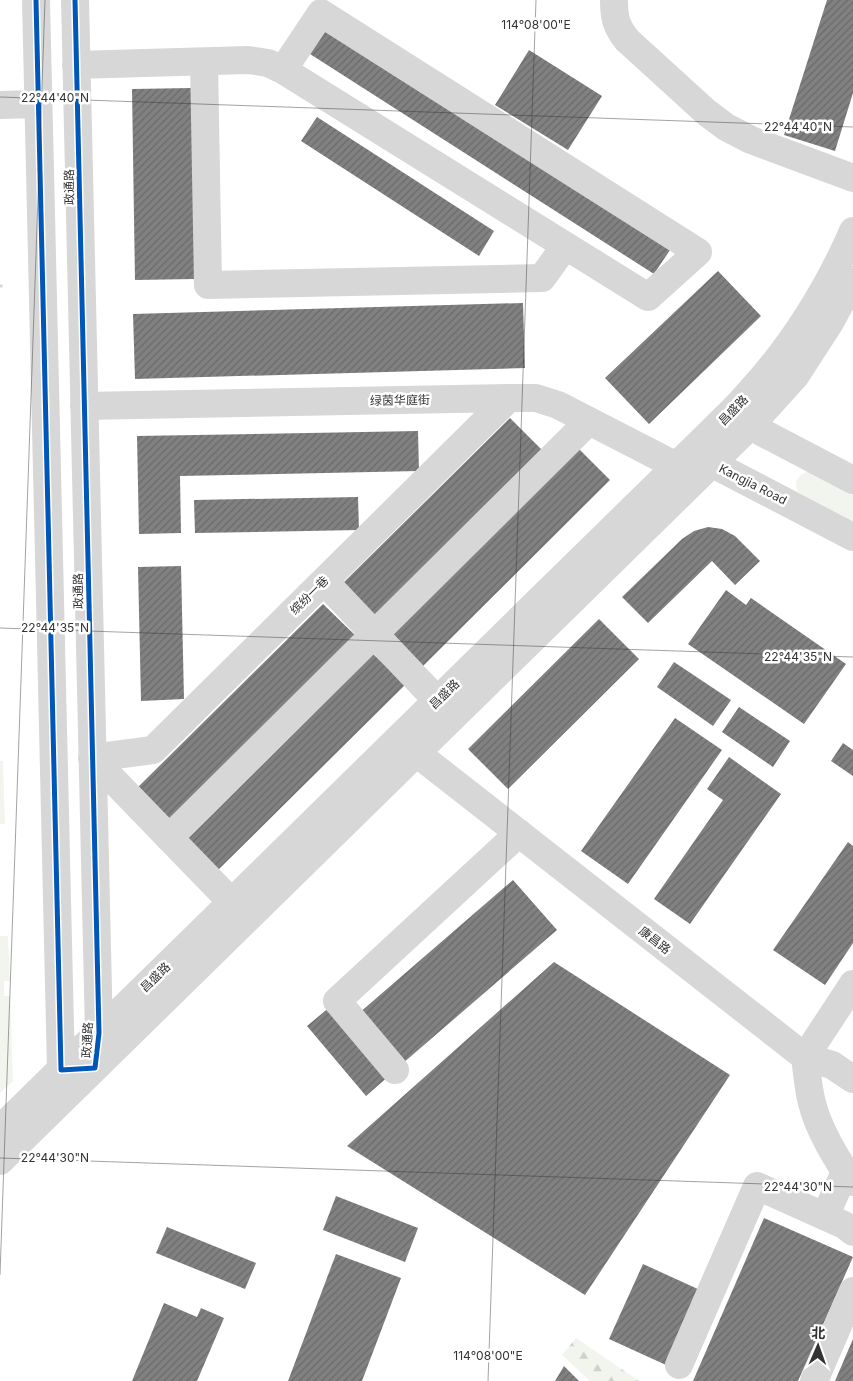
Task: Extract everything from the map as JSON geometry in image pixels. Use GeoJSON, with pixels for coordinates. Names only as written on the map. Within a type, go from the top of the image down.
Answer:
{"type":"FeatureCollection","features":[{"type":"Feature","properties":{"kind":"street","name":"政通路"},"geometry":{"type":"LineString","coordinates":[[36,0],[61,1070],[95,1068],[99,1033],[75,0]]}},
{"type":"Feature","properties":{"kind":"street"},"geometry":{"type":"LineString","coordinates":[[614,0],[614,16],[619,29],[627,40],[706,112],[726,127],[751,140],[853,178]]}},
{"type":"Feature","properties":{"kind":"street"},"geometry":{"type":"LineString","coordinates":[[76,65],[248,60],[268,63],[283,70],[648,297],[698,252],[321,13],[283,70]]}},
{"type":"Feature","properties":{"kind":"street"},"geometry":{"type":"LineString","coordinates":[[204,62],[208,285],[542,278],[565,246]]}},
{"type":"Feature","properties":{"kind":"street"},"geometry":{"type":"LineString","coordinates":[[0,105],[38,104]]}},
{"type":"Feature","properties":{"kind":"street","name":"昌盛路"},"geometry":{"type":"LineString","coordinates":[[713,430],[749,394],[805,320],[829,280],[853,231]]}},
{"type":"Feature","properties":{"kind":"street","name":"昌盛路"},"geometry":{"type":"LineString","coordinates":[[0,1161],[95,1068],[239,911],[407,746],[695,469],[750,426],[796,375],[829,324],[853,280]]}},
{"type":"Feature","properties":{"kind":"street","name":"缤纷一巷"},"geometry":{"type":"LineString","coordinates":[[92,758],[153,750],[509,398]]}},
{"type":"Feature","properties":{"kind":"street","name":"绿茵华庭街"},"geometry":{"type":"LineString","coordinates":[[84,406],[536,398],[558,405],[695,469]]}},
{"type":"Feature","properties":{"kind":"street"},"geometry":{"type":"LineString","coordinates":[[170,838],[589,421]]}},
{"type":"Feature","properties":{"kind":"street"},"geometry":{"type":"LineString","coordinates":[[713,430],[750,426],[853,480]]}},
{"type":"Feature","properties":{"kind":"street","name":"Kangjia Road"},"geometry":{"type":"LineString","coordinates":[[713,430],[695,469],[853,536]]}},
{"type":"Feature","properties":{"kind":"street"},"geometry":{"type":"LineString","coordinates":[[324,581],[445,709]]}},
{"type":"Feature","properties":{"kind":"street","name":"康昌路"},"geometry":{"type":"LineString","coordinates":[[407,746],[805,1057]]}},
{"type":"Feature","properties":{"kind":"street"},"geometry":{"type":"LineString","coordinates":[[92,758],[239,911]]}},
{"type":"Feature","properties":{"kind":"street"},"geometry":{"type":"LineString","coordinates":[[395,1070],[336,1000],[519,833]]}},
{"type":"Feature","properties":{"kind":"street","name":"昌盛路"},"geometry":{"type":"LineString","coordinates":[[0,1129],[99,1033],[239,911]]}},
{"type":"Feature","properties":{"kind":"street"},"geometry":{"type":"LineString","coordinates":[[825,1216],[849,1177],[833,1152],[812,1105],[805,1057],[853,984]]}},
{"type":"Feature","properties":{"kind":"street"},"geometry":{"type":"LineString","coordinates":[[805,1057],[832,1065],[853,1079]]}},
{"type":"Feature","properties":{"kind":"street"},"geometry":{"type":"LineString","coordinates":[[679,1366],[757,1186],[844,1225],[853,1232]]}},
{"type":"Feature","properties":{"kind":"street"},"geometry":{"type":"LineString","coordinates":[[814,1381],[853,1291]]}},
{"type":"Feature","properties":{"kind":"path"},"geometry":{"type":"LineString","coordinates":[[0,286],[5,286]]}},
{"type":"Feature","properties":{"kind":"green space"},"geometry":{"type":"Polygon","coordinates":[[[808,472],[853,492],[853,521],[798,492],[797,479],[808,472]]]}},
{"type":"Feature","properties":{"kind":"green space"},"geometry":{"type":"Polygon","coordinates":[[[0,761],[3,761],[5,824],[0,824],[0,761]]]}},
{"type":"Feature","properties":{"kind":"green space"},"geometry":{"type":"Polygon","coordinates":[[[0,936],[8,936],[10,981],[4,981],[4,996],[10,996],[13,1081],[0,1093],[0,936]]]}},
{"type":"Feature","properties":{"kind":"green space"},"geometry":{"type":"Polygon","coordinates":[[[576,1338],[639,1381],[590,1381],[562,1355],[576,1338]]]}},
{"type":"Feature","properties":{"kind":"building"},"geometry":{"type":"Polygon","coordinates":[[[827,0],[853,0],[853,93],[835,151],[784,135],[827,0]]]}},
{"type":"Feature","properties":{"kind":"building"},"geometry":{"type":"Polygon","coordinates":[[[326,30],[670,250],[654,274],[310,54],[326,30]]]}},
{"type":"Feature","properties":{"kind":"building"},"geometry":{"type":"Polygon","coordinates":[[[529,50],[602,96],[568,150],[495,105],[529,50]]]}},
{"type":"Feature","properties":{"kind":"building"},"geometry":{"type":"Polygon","coordinates":[[[192,88],[195,279],[135,280],[132,89],[192,88]]]}},
{"type":"Feature","properties":{"kind":"building"},"geometry":{"type":"Polygon","coordinates":[[[317,117],[494,231],[479,256],[301,141],[317,117]]]}},
{"type":"Feature","properties":{"kind":"building"},"geometry":{"type":"Polygon","coordinates":[[[718,271],[761,316],[649,424],[605,378],[718,271]]]}},
{"type":"Feature","properties":{"kind":"building"},"geometry":{"type":"Polygon","coordinates":[[[523,303],[525,368],[135,379],[133,314],[523,303]]]}},
{"type":"Feature","properties":{"kind":"building"},"geometry":{"type":"Polygon","coordinates":[[[510,418],[545,453],[376,620],[341,585],[510,418]]]}},
{"type":"Feature","properties":{"kind":"building"},"geometry":{"type":"Polygon","coordinates":[[[418,431],[419,471],[180,476],[181,533],[139,534],[137,436],[418,431]]]}},
{"type":"Feature","properties":{"kind":"building"},"geometry":{"type":"Polygon","coordinates":[[[576,446],[610,480],[423,666],[388,631],[576,446]]]}},
{"type":"Feature","properties":{"kind":"building"},"geometry":{"type":"Polygon","coordinates":[[[358,497],[359,530],[195,533],[194,500],[358,497]]]}},
{"type":"Feature","properties":{"kind":"building"},"geometry":{"type":"Polygon","coordinates":[[[708,527],[722,529],[735,536],[760,561],[735,585],[712,561],[648,623],[622,597],[682,539],[694,531],[708,527]]]}},
{"type":"Feature","properties":{"kind":"building"},"geometry":{"type":"Polygon","coordinates":[[[181,566],[184,699],[141,701],[138,567],[181,566]]]}},
{"type":"Feature","properties":{"kind":"building"},"geometry":{"type":"Polygon","coordinates":[[[726,590],[746,605],[751,598],[846,664],[804,724],[688,644],[726,590]]]}},
{"type":"Feature","properties":{"kind":"building"},"geometry":{"type":"Polygon","coordinates":[[[323,604],[358,638],[171,824],[136,789],[323,604]]]}},
{"type":"Feature","properties":{"kind":"building"},"geometry":{"type":"Polygon","coordinates":[[[599,619],[639,659],[508,789],[468,749],[599,619]]]}},
{"type":"Feature","properties":{"kind":"building"},"geometry":{"type":"Polygon","coordinates":[[[370,651],[405,685],[217,871],[183,836],[370,651]]]}},
{"type":"Feature","properties":{"kind":"building"},"geometry":{"type":"Polygon","coordinates":[[[674,662],[731,700],[713,726],[657,687],[674,662]]]}},
{"type":"Feature","properties":{"kind":"building"},"geometry":{"type":"Polygon","coordinates":[[[739,707],[790,741],[773,767],[722,732],[739,707]]]}},
{"type":"Feature","properties":{"kind":"building"},"geometry":{"type":"Polygon","coordinates":[[[675,718],[722,750],[628,884],[581,851],[675,718]]]}},
{"type":"Feature","properties":{"kind":"building"},"geometry":{"type":"Polygon","coordinates":[[[843,743],[853,750],[853,776],[831,761],[843,743]]]}},
{"type":"Feature","properties":{"kind":"building"},"geometry":{"type":"Polygon","coordinates":[[[729,757],[781,794],[690,924],[654,899],[723,800],[707,789],[729,757]]]}},
{"type":"Feature","properties":{"kind":"building"},"geometry":{"type":"Polygon","coordinates":[[[848,842],[853,846],[853,943],[825,985],[773,950],[848,842]]]}},
{"type":"Feature","properties":{"kind":"building"},"geometry":{"type":"Polygon","coordinates":[[[513,880],[557,930],[402,1064],[358,1014],[513,880]]]}},
{"type":"Feature","properties":{"kind":"building"},"geometry":{"type":"Polygon","coordinates":[[[554,962],[730,1075],[585,1295],[347,1146],[554,962]]]}},
{"type":"Feature","properties":{"kind":"building"},"geometry":{"type":"Polygon","coordinates":[[[331,1006],[390,1075],[366,1096],[307,1026],[331,1006]]]}},
{"type":"Feature","properties":{"kind":"building"},"geometry":{"type":"Polygon","coordinates":[[[336,1196],[418,1228],[405,1262],[323,1230],[336,1196]]]}},
{"type":"Feature","properties":{"kind":"building"},"geometry":{"type":"Polygon","coordinates":[[[764,1218],[853,1257],[798,1381],[693,1381],[764,1218]]]}},
{"type":"Feature","properties":{"kind":"building"},"geometry":{"type":"Polygon","coordinates":[[[167,1227],[256,1263],[245,1289],[156,1253],[167,1227]]]}},
{"type":"Feature","properties":{"kind":"building"},"geometry":{"type":"Polygon","coordinates":[[[336,1254],[401,1278],[362,1381],[288,1381],[336,1254]]]}},
{"type":"Feature","properties":{"kind":"building"},"geometry":{"type":"Polygon","coordinates":[[[643,1264],[700,1290],[666,1365],[609,1339],[643,1264]]]}},
{"type":"Feature","properties":{"kind":"building"},"geometry":{"type":"Polygon","coordinates":[[[164,1303],[197,1317],[201,1308],[224,1318],[197,1381],[132,1381],[164,1303]]]}},
{"type":"Feature","properties":{"kind":"building"},"geometry":{"type":"Polygon","coordinates":[[[853,1339],[853,1381],[835,1381],[853,1339]]]}},
{"type":"Feature","properties":{"kind":"building"},"geometry":{"type":"Polygon","coordinates":[[[564,1366],[579,1381],[555,1381],[564,1366]]]}},
{"type":"Feature","properties":{"kind":"cycle path"},"geometry":{"type":"LineString","coordinates":[[36,0],[61,1070],[95,1068],[99,1033],[75,0]]}}]}
